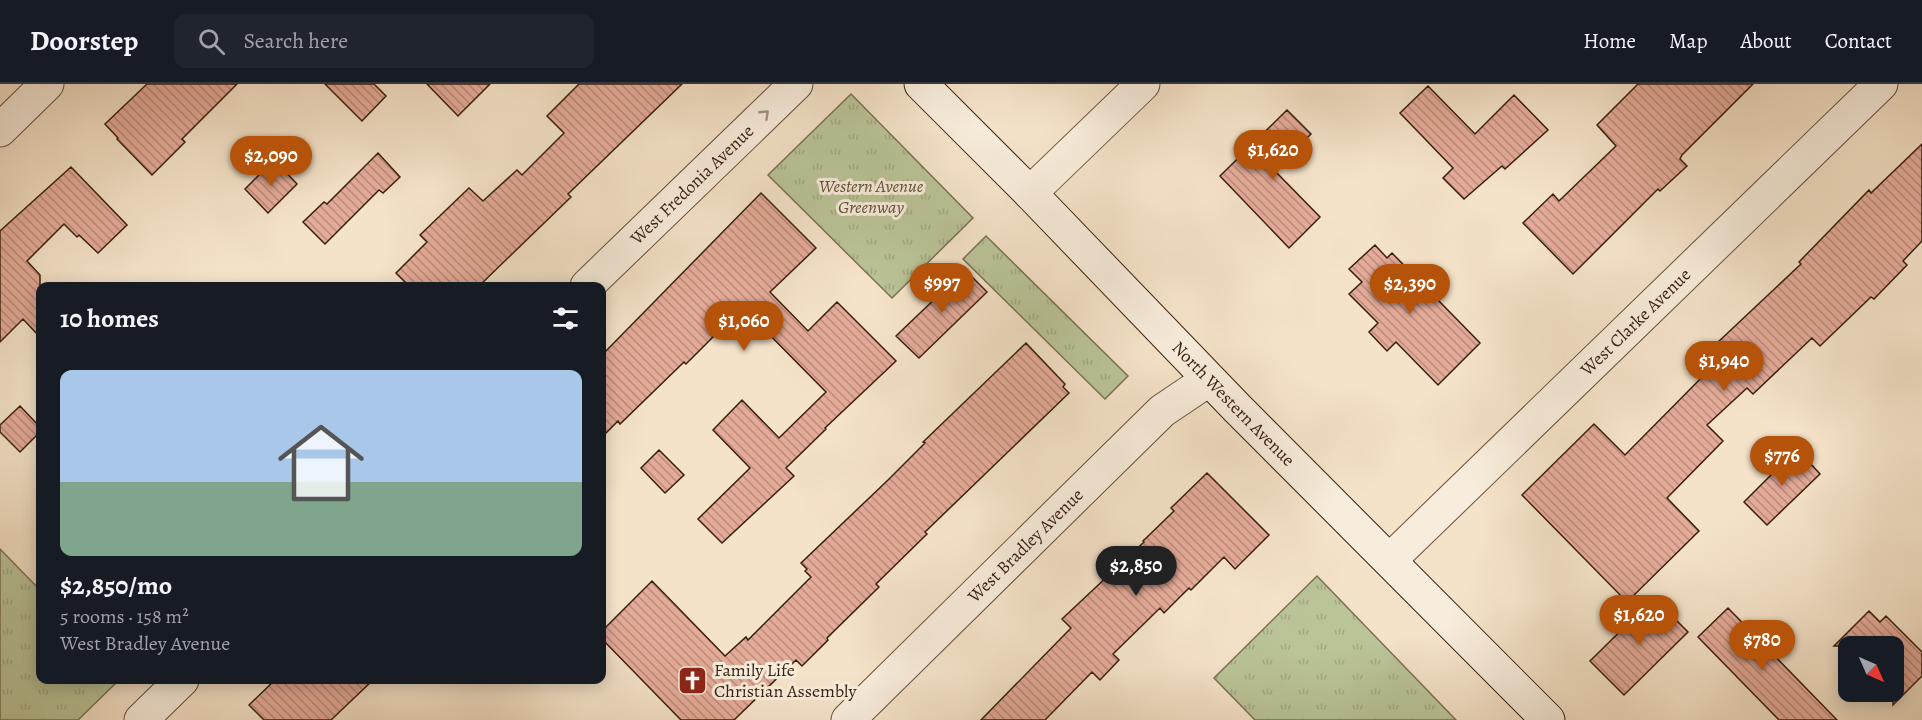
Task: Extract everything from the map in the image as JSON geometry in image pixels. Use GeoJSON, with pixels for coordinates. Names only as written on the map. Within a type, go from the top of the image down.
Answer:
{"type":"FeatureCollection","features":[{"type":"Feature","properties":{"kind":"street"},"geometry":{"type":"LineString","coordinates":[[0,130],[47,84]]}},
{"type":"Feature","properties":{"kind":"street","name":"West Fredonia Avenue"},"geometry":{"type":"LineString","coordinates":[[591,282],[796,84]]}},
{"type":"Feature","properties":{"kind":"street","name":"North Western Avenue"},"geometry":{"type":"LineString","coordinates":[[921,84],[1030,193],[1209,380],[1548,720]]}},
{"type":"Feature","properties":{"kind":"street"},"geometry":{"type":"LineString","coordinates":[[1030,193],[1143,84]]}},
{"type":"Feature","properties":{"kind":"street","name":"West Clarke Avenue"},"geometry":{"type":"LineString","coordinates":[[1390,560],[1881,84]]}},
{"type":"Feature","properties":{"kind":"street","name":"West Bradley Avenue"},"geometry":{"type":"LineString","coordinates":[[848,720],[1162,411],[1209,380]]}},
{"type":"Feature","properties":{"kind":"street"},"geometry":{"type":"LineString","coordinates":[[141,720],[178,684]]}},
{"type":"Feature","properties":{"kind":"green space","name":"Western Avenue Greenway"},"geometry":{"type":"Polygon","coordinates":[[[851,94],[973,218],[892,298],[768,175],[851,94]]]}},
{"type":"Feature","properties":{"kind":"green space"},"geometry":{"type":"Polygon","coordinates":[[[986,236],[1128,376],[1105,399],[963,259],[986,236]]]}},
{"type":"Feature","properties":{"kind":"green space"},"geometry":{"type":"Polygon","coordinates":[[[0,549],[36,586],[36,684],[115,684],[78,720],[0,720],[0,549]]]}},
{"type":"Feature","properties":{"kind":"green space"},"geometry":{"type":"Polygon","coordinates":[[[1317,576],[1456,720],[1255,720],[1214,678],[1317,576]]]}},
{"type":"Feature","properties":{"kind":"building"},"geometry":{"type":"Polygon","coordinates":[[[147,84],[237,84],[182,139],[185,142],[152,175],[105,124],[147,84]]]}},
{"type":"Feature","properties":{"kind":"building"},"geometry":{"type":"Polygon","coordinates":[[[325,84],[374,84],[386,96],[362,121],[325,84]]]}},
{"type":"Feature","properties":{"kind":"building"},"geometry":{"type":"Polygon","coordinates":[[[427,84],[490,84],[458,116],[427,84]]]}},
{"type":"Feature","properties":{"kind":"building"},"geometry":{"type":"Polygon","coordinates":[[[579,84],[682,84],[568,194],[571,197],[483,282],[405,282],[396,273],[427,242],[420,235],[469,188],[483,201],[517,170],[522,175],[564,133],[547,116],[579,84]]]}},
{"type":"Feature","properties":{"kind":"building"},"geometry":{"type":"Polygon","coordinates":[[[1638,84],[1753,84],[1682,155],[1680,159],[1687,166],[1660,191],[1658,189],[1573,274],[1523,223],[1553,194],[1559,201],[1616,146],[1597,125],[1638,84]]]}},
{"type":"Feature","properties":{"kind":"building"},"geometry":{"type":"Polygon","coordinates":[[[1428,86],[1475,134],[1514,95],[1548,130],[1505,169],[1502,166],[1464,199],[1443,178],[1453,168],[1400,113],[1428,86]]]}},
{"type":"Feature","properties":{"kind":"building"},"geometry":{"type":"Polygon","coordinates":[[[1287,110],[1311,134],[1274,170],[1320,217],[1289,248],[1220,176],[1287,110]]]}},
{"type":"Feature","properties":{"kind":"building"},"geometry":{"type":"Polygon","coordinates":[[[1922,144],[1922,241],[1903,261],[1907,265],[1874,299],[1871,297],[1820,346],[1812,338],[1753,394],[1747,388],[1707,425],[1723,441],[1667,498],[1699,531],[1627,602],[1522,495],[1594,424],[1625,455],[1710,369],[1700,359],[1801,264],[1799,262],[1869,190],[1871,193],[1922,144]]]}},
{"type":"Feature","properties":{"kind":"building"},"geometry":{"type":"Polygon","coordinates":[[[378,153],[400,177],[383,193],[379,190],[325,244],[303,222],[324,202],[327,204],[378,153]]]}},
{"type":"Feature","properties":{"kind":"building"},"geometry":{"type":"Polygon","coordinates":[[[274,160],[297,184],[268,213],[245,189],[274,160]]]}},
{"type":"Feature","properties":{"kind":"building"},"geometry":{"type":"Polygon","coordinates":[[[71,167],[127,225],[98,253],[64,224],[27,261],[40,275],[40,282],[36,282],[36,333],[23,319],[0,342],[0,231],[71,167]]]}},
{"type":"Feature","properties":{"kind":"building"},"geometry":{"type":"Polygon","coordinates":[[[761,193],[816,248],[770,292],[808,331],[837,302],[896,361],[786,468],[794,476],[722,543],[698,519],[750,468],[713,430],[742,400],[779,438],[826,392],[750,315],[730,334],[723,327],[620,424],[618,421],[606,433],[606,351],[761,193]]]}},
{"type":"Feature","properties":{"kind":"building"},"geometry":{"type":"Polygon","coordinates":[[[1375,245],[1387,258],[1392,253],[1480,343],[1438,385],[1396,342],[1387,351],[1369,332],[1378,323],[1349,294],[1362,282],[1349,269],[1375,245]]]}},
{"type":"Feature","properties":{"kind":"building"},"geometry":{"type":"Polygon","coordinates":[[[965,270],[987,292],[919,358],[896,336],[965,270]]]}},
{"type":"Feature","properties":{"kind":"building"},"geometry":{"type":"Polygon","coordinates":[[[1026,343],[1065,384],[1063,387],[1069,393],[925,532],[927,534],[876,584],[879,587],[802,666],[796,660],[734,720],[681,720],[606,643],[606,627],[652,581],[725,656],[746,637],[748,640],[811,577],[801,563],[888,480],[925,443],[923,442],[1026,343]]]}},
{"type":"Feature","properties":{"kind":"building"},"geometry":{"type":"Polygon","coordinates":[[[20,406],[36,423],[36,436],[20,452],[0,432],[0,425],[20,406]]]}},
{"type":"Feature","properties":{"kind":"building"},"geometry":{"type":"Polygon","coordinates":[[[1797,449],[1820,474],[1767,525],[1744,502],[1797,449]]]}},
{"type":"Feature","properties":{"kind":"building"},"geometry":{"type":"Polygon","coordinates":[[[659,450],[684,475],[665,493],[641,468],[659,450]]]}},
{"type":"Feature","properties":{"kind":"building"},"geometry":{"type":"Polygon","coordinates":[[[1207,473],[1269,535],[1235,569],[1224,557],[1164,613],[1160,608],[1113,654],[1119,660],[1100,680],[1092,672],[1045,720],[981,720],[1071,628],[1062,619],[1144,542],[1174,511],[1171,508],[1207,473]]]}},
{"type":"Feature","properties":{"kind":"building"},"geometry":{"type":"Polygon","coordinates":[[[1654,598],[1688,632],[1624,695],[1590,661],[1654,598]]]}},
{"type":"Feature","properties":{"kind":"building"},"geometry":{"type":"Polygon","coordinates":[[[1728,608],[1837,720],[1779,720],[1698,637],[1728,608]]]}},
{"type":"Feature","properties":{"kind":"building"},"geometry":{"type":"Polygon","coordinates":[[[1869,611],[1880,622],[1886,616],[1922,652],[1922,676],[1904,694],[1904,636],[1844,636],[1869,611]]]}},
{"type":"Feature","properties":{"kind":"building"},"geometry":{"type":"Polygon","coordinates":[[[271,684],[369,684],[331,720],[264,720],[249,705],[271,684]]]}},
{"type":"Feature","properties":{"kind":"place","name":"Family Life Christian Assembly"},"geometry":{"type":"Point","coordinates":[693,680]}}]}
